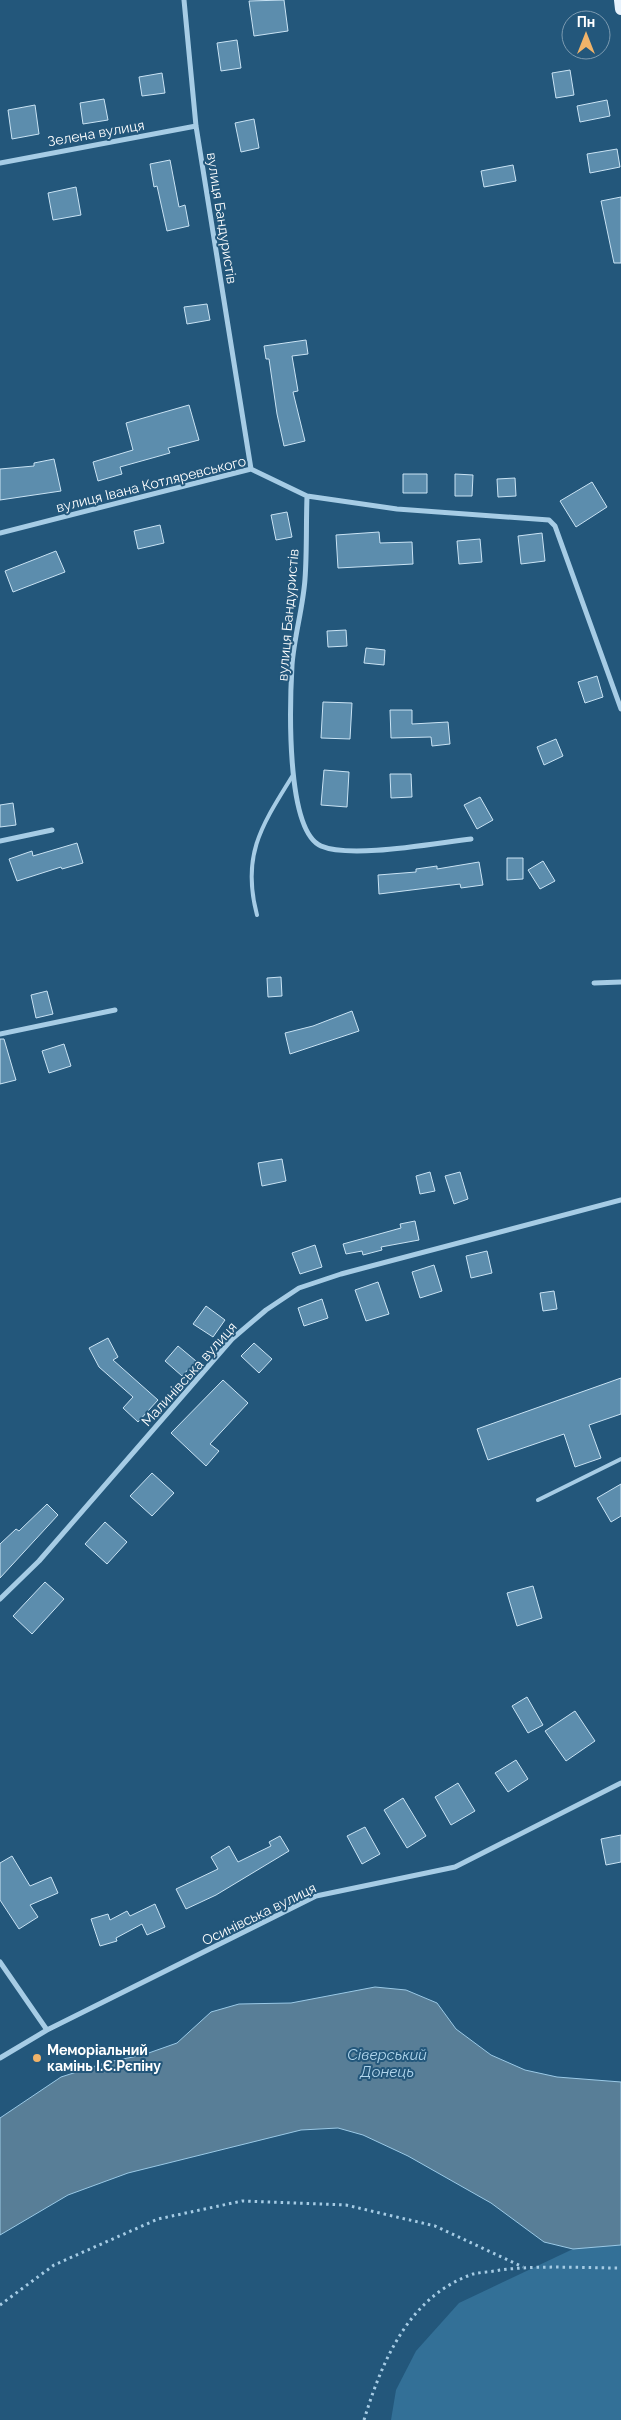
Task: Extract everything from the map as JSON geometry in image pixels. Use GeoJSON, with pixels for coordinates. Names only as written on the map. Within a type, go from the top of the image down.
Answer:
{"type":"FeatureCollection","features":[{"type":"Feature","properties":{"kind":"main road"},"geometry":{"type":"LineString","coordinates":[[620,0],[621,7]]}},
{"type":"Feature","properties":{"kind":"street","name":"вулиця Бандуристів"},"geometry":{"type":"LineString","coordinates":[[184,0],[196,126],[251,469]]}},
{"type":"Feature","properties":{"kind":"street","name":"Зелена вулиця"},"geometry":{"type":"LineString","coordinates":[[0,163],[196,126]]}},
{"type":"Feature","properties":{"kind":"street","name":"вулиця Івана Котляревського"},"geometry":{"type":"LineString","coordinates":[[0,533],[251,469],[307,496],[397,509],[549,520],[556,526],[621,709]]}},
{"type":"Feature","properties":{"kind":"street","name":"вулиця Бандуристів"},"geometry":{"type":"LineString","coordinates":[[307,496],[305,580],[292,664],[293,775],[298,811],[307,833],[319,845],[337,851],[365,851],[471,840]]}},
{"type":"Feature","properties":{"kind":"street"},"geometry":{"type":"LineString","coordinates":[[0,841],[52,830]]}},
{"type":"Feature","properties":{"kind":"street"},"geometry":{"type":"LineString","coordinates":[[594,983],[621,982]]}},
{"type":"Feature","properties":{"kind":"street"},"geometry":{"type":"LineString","coordinates":[[0,1034],[115,1010]]}},
{"type":"Feature","properties":{"kind":"street","name":"Малинівська вулиця"},"geometry":{"type":"LineString","coordinates":[[0,1599],[39,1561],[232,1339],[266,1310],[299,1288],[341,1274],[621,1200]]}},
{"type":"Feature","properties":{"kind":"street","name":"Осинівська вулиця"},"geometry":{"type":"LineString","coordinates":[[0,2058],[47,2030],[316,1896],[455,1867],[621,1783]]}},
{"type":"Feature","properties":{"kind":"street"},"geometry":{"type":"LineString","coordinates":[[0,1962],[47,2030]]}},
{"type":"Feature","properties":{"kind":"lane"},"geometry":{"type":"LineString","coordinates":[[257,916],[250,892],[250,864],[262,824],[293,775]]}},
{"type":"Feature","properties":{"kind":"lane"},"geometry":{"type":"LineString","coordinates":[[538,1500],[621,1459]]}},
{"type":"Feature","properties":{"kind":"path"},"geometry":{"type":"LineString","coordinates":[[0,2305],[54,2265],[158,2219],[242,2200],[346,2205],[435,2226],[523,2267]]}},
{"type":"Feature","properties":{"kind":"path"},"geometry":{"type":"LineString","coordinates":[[364,2420],[376,2379],[403,2327],[438,2292],[474,2274],[523,2267],[621,2268]]}},
{"type":"Feature","properties":{"kind":"shaded area"},"geometry":{"type":"Polygon","coordinates":[[[621,2245],[621,2420],[391,2420],[396,2390],[416,2351],[459,2303],[573,2249],[621,2245]]]}},
{"type":"Feature","properties":{"kind":"water","name":"Сіверський Донець"},"geometry":{"type":"Polygon","coordinates":[[[375,1987],[406,1990],[437,2003],[456,2029],[491,2055],[525,2070],[557,2077],[621,2082],[621,2245],[573,2249],[544,2242],[491,2203],[408,2156],[363,2135],[338,2128],[301,2130],[128,2173],[68,2195],[0,2235],[0,2118],[61,2077],[108,2062],[143,2055],[177,2043],[211,2012],[239,2004],[291,2003],[375,1987]]]}},
{"type":"Feature","properties":{"kind":"building"},"geometry":{"type":"Polygon","coordinates":[[[284,0],[288,31],[254,36],[249,1],[284,0]]]}},
{"type":"Feature","properties":{"kind":"building"},"geometry":{"type":"Polygon","coordinates":[[[237,40],[241,68],[221,71],[217,43],[237,40]]]}},
{"type":"Feature","properties":{"kind":"building"},"geometry":{"type":"Polygon","coordinates":[[[570,70],[574,95],[556,98],[552,73],[570,70]]]}},
{"type":"Feature","properties":{"kind":"building"},"geometry":{"type":"Polygon","coordinates":[[[162,73],[165,93],[142,96],[139,77],[162,73]]]}},
{"type":"Feature","properties":{"kind":"building"},"geometry":{"type":"Polygon","coordinates":[[[104,99],[108,120],[83,124],[80,103],[104,99]]]}},
{"type":"Feature","properties":{"kind":"building"},"geometry":{"type":"Polygon","coordinates":[[[607,100],[610,116],[580,122],[577,106],[607,100]]]}},
{"type":"Feature","properties":{"kind":"building"},"geometry":{"type":"Polygon","coordinates":[[[35,105],[39,134],[12,139],[8,110],[35,105]]]}},
{"type":"Feature","properties":{"kind":"building"},"geometry":{"type":"Polygon","coordinates":[[[254,119],[259,148],[241,152],[235,123],[254,119]]]}},
{"type":"Feature","properties":{"kind":"building"},"geometry":{"type":"Polygon","coordinates":[[[617,149],[620,167],[590,173],[587,154],[617,149]]]}},
{"type":"Feature","properties":{"kind":"building"},"geometry":{"type":"Polygon","coordinates":[[[170,160],[179,207],[185,205],[189,226],[167,231],[157,186],[154,187],[150,164],[170,160]]]}},
{"type":"Feature","properties":{"kind":"building"},"geometry":{"type":"Polygon","coordinates":[[[513,165],[516,181],[484,187],[481,171],[513,165]]]}},
{"type":"Feature","properties":{"kind":"building"},"geometry":{"type":"Polygon","coordinates":[[[76,187],[81,215],[53,220],[48,193],[76,187]]]}},
{"type":"Feature","properties":{"kind":"building"},"geometry":{"type":"Polygon","coordinates":[[[621,197],[621,263],[614,263],[601,201],[621,197]]]}},
{"type":"Feature","properties":{"kind":"building"},"geometry":{"type":"Polygon","coordinates":[[[207,304],[210,320],[187,324],[184,307],[207,304]]]}},
{"type":"Feature","properties":{"kind":"building"},"geometry":{"type":"Polygon","coordinates":[[[306,340],[308,354],[292,356],[298,391],[293,392],[305,441],[284,446],[269,359],[266,359],[264,346],[306,340]]]}},
{"type":"Feature","properties":{"kind":"building"},"geometry":{"type":"Polygon","coordinates":[[[189,405],[199,440],[168,448],[170,453],[120,467],[122,474],[98,481],[93,462],[133,450],[126,423],[189,405]]]}},
{"type":"Feature","properties":{"kind":"building"},"geometry":{"type":"Polygon","coordinates":[[[54,459],[61,491],[0,500],[0,469],[34,466],[34,463],[54,459]]]}},
{"type":"Feature","properties":{"kind":"building"},"geometry":{"type":"Polygon","coordinates":[[[403,474],[427,474],[427,493],[403,493],[403,474]]]}},
{"type":"Feature","properties":{"kind":"building"},"geometry":{"type":"Polygon","coordinates":[[[455,474],[473,475],[472,496],[455,496],[455,474]]]}},
{"type":"Feature","properties":{"kind":"building"},"geometry":{"type":"Polygon","coordinates":[[[515,478],[516,496],[498,497],[497,479],[515,478]]]}},
{"type":"Feature","properties":{"kind":"building"},"geometry":{"type":"Polygon","coordinates":[[[592,482],[607,507],[576,527],[560,501],[592,482]]]}},
{"type":"Feature","properties":{"kind":"building"},"geometry":{"type":"Polygon","coordinates":[[[287,512],[292,537],[276,540],[271,515],[287,512]]]}},
{"type":"Feature","properties":{"kind":"building"},"geometry":{"type":"Polygon","coordinates":[[[160,525],[164,543],[138,549],[134,531],[160,525]]]}},
{"type":"Feature","properties":{"kind":"building"},"geometry":{"type":"Polygon","coordinates":[[[379,532],[380,543],[412,542],[413,564],[338,568],[336,535],[379,532]]]}},
{"type":"Feature","properties":{"kind":"building"},"geometry":{"type":"Polygon","coordinates":[[[542,533],[545,561],[521,564],[518,536],[542,533]]]}},
{"type":"Feature","properties":{"kind":"building"},"geometry":{"type":"Polygon","coordinates":[[[480,539],[482,562],[459,564],[457,541],[480,539]]]}},
{"type":"Feature","properties":{"kind":"building"},"geometry":{"type":"Polygon","coordinates":[[[56,551],[65,572],[13,592],[5,571],[56,551]]]}},
{"type":"Feature","properties":{"kind":"building"},"geometry":{"type":"Polygon","coordinates":[[[346,630],[347,646],[328,647],[327,631],[346,630]]]}},
{"type":"Feature","properties":{"kind":"building"},"geometry":{"type":"Polygon","coordinates":[[[366,648],[385,650],[384,665],[364,663],[366,648]]]}},
{"type":"Feature","properties":{"kind":"building"},"geometry":{"type":"Polygon","coordinates":[[[597,676],[603,697],[585,703],[578,682],[597,676]]]}},
{"type":"Feature","properties":{"kind":"building"},"geometry":{"type":"Polygon","coordinates":[[[323,702],[352,703],[350,739],[321,738],[323,702]]]}},
{"type":"Feature","properties":{"kind":"building"},"geometry":{"type":"Polygon","coordinates":[[[390,710],[412,710],[412,724],[448,722],[450,744],[432,746],[431,737],[391,738],[390,710]]]}},
{"type":"Feature","properties":{"kind":"building"},"geometry":{"type":"Polygon","coordinates":[[[556,739],[563,756],[544,765],[537,747],[556,739]]]}},
{"type":"Feature","properties":{"kind":"building"},"geometry":{"type":"Polygon","coordinates":[[[324,770],[349,772],[347,807],[321,805],[324,770]]]}},
{"type":"Feature","properties":{"kind":"building"},"geometry":{"type":"Polygon","coordinates":[[[390,774],[411,774],[412,797],[391,798],[390,774]]]}},
{"type":"Feature","properties":{"kind":"building"},"geometry":{"type":"Polygon","coordinates":[[[480,797],[493,820],[477,829],[464,805],[480,797]]]}},
{"type":"Feature","properties":{"kind":"building"},"geometry":{"type":"Polygon","coordinates":[[[13,803],[16,825],[0,827],[0,805],[13,803]]]}},
{"type":"Feature","properties":{"kind":"building"},"geometry":{"type":"Polygon","coordinates":[[[77,843],[83,863],[62,869],[61,867],[17,881],[9,859],[32,851],[33,856],[77,843]]]}},
{"type":"Feature","properties":{"kind":"building"},"geometry":{"type":"Polygon","coordinates":[[[507,858],[523,858],[523,879],[507,880],[507,858]]]}},
{"type":"Feature","properties":{"kind":"building"},"geometry":{"type":"Polygon","coordinates":[[[543,861],[555,881],[540,889],[528,870],[543,861]]]}},
{"type":"Feature","properties":{"kind":"building"},"geometry":{"type":"Polygon","coordinates":[[[479,862],[483,885],[461,888],[460,884],[379,894],[378,875],[416,872],[416,869],[437,866],[437,869],[479,862]]]}},
{"type":"Feature","properties":{"kind":"building"},"geometry":{"type":"Polygon","coordinates":[[[281,977],[282,996],[268,997],[267,978],[281,977]]]}},
{"type":"Feature","properties":{"kind":"building"},"geometry":{"type":"Polygon","coordinates":[[[47,991],[53,1014],[36,1018],[31,995],[47,991]]]}},
{"type":"Feature","properties":{"kind":"building"},"geometry":{"type":"Polygon","coordinates":[[[352,1011],[359,1031],[290,1054],[285,1033],[313,1026],[352,1011]]]}},
{"type":"Feature","properties":{"kind":"building"},"geometry":{"type":"Polygon","coordinates":[[[0,1039],[4,1039],[16,1080],[0,1084],[0,1039]]]}},
{"type":"Feature","properties":{"kind":"building"},"geometry":{"type":"Polygon","coordinates":[[[64,1044],[71,1066],[49,1073],[42,1051],[64,1044]]]}},
{"type":"Feature","properties":{"kind":"building"},"geometry":{"type":"Polygon","coordinates":[[[282,1159],[286,1181],[262,1186],[258,1163],[282,1159]]]}},
{"type":"Feature","properties":{"kind":"building"},"geometry":{"type":"Polygon","coordinates":[[[430,1172],[435,1191],[420,1194],[416,1176],[430,1172]]]}},
{"type":"Feature","properties":{"kind":"building"},"geometry":{"type":"Polygon","coordinates":[[[460,1172],[468,1199],[454,1204],[445,1176],[460,1172]]]}},
{"type":"Feature","properties":{"kind":"building"},"geometry":{"type":"Polygon","coordinates":[[[415,1221],[419,1240],[381,1247],[382,1250],[363,1255],[362,1251],[346,1254],[343,1244],[401,1228],[400,1224],[415,1221]]]}},
{"type":"Feature","properties":{"kind":"building"},"geometry":{"type":"Polygon","coordinates":[[[315,1245],[322,1267],[300,1274],[292,1253],[315,1245]]]}},
{"type":"Feature","properties":{"kind":"building"},"geometry":{"type":"Polygon","coordinates":[[[487,1251],[492,1273],[471,1278],[466,1256],[487,1251]]]}},
{"type":"Feature","properties":{"kind":"building"},"geometry":{"type":"Polygon","coordinates":[[[434,1265],[442,1291],[420,1298],[412,1272],[434,1265]]]}},
{"type":"Feature","properties":{"kind":"building"},"geometry":{"type":"Polygon","coordinates":[[[378,1282],[389,1314],[366,1321],[355,1290],[378,1282]]]}},
{"type":"Feature","properties":{"kind":"building"},"geometry":{"type":"Polygon","coordinates":[[[554,1291],[557,1309],[543,1311],[540,1293],[554,1291]]]}},
{"type":"Feature","properties":{"kind":"building"},"geometry":{"type":"Polygon","coordinates":[[[322,1299],[328,1318],[304,1326],[298,1308],[322,1299]]]}},
{"type":"Feature","properties":{"kind":"building"},"geometry":{"type":"Polygon","coordinates":[[[206,1306],[225,1320],[213,1337],[193,1324],[206,1306]]]}},
{"type":"Feature","properties":{"kind":"building"},"geometry":{"type":"Polygon","coordinates":[[[108,1338],[118,1357],[113,1360],[158,1400],[138,1422],[123,1408],[133,1397],[99,1367],[89,1348],[108,1338]]]}},
{"type":"Feature","properties":{"kind":"building"},"geometry":{"type":"Polygon","coordinates":[[[254,1343],[272,1359],[259,1373],[241,1356],[254,1343]]]}},
{"type":"Feature","properties":{"kind":"building"},"geometry":{"type":"Polygon","coordinates":[[[178,1346],[196,1361],[182,1376],[165,1361],[178,1346]]]}},
{"type":"Feature","properties":{"kind":"building"},"geometry":{"type":"Polygon","coordinates":[[[621,1378],[621,1414],[589,1425],[601,1458],[575,1467],[564,1434],[488,1460],[477,1429],[621,1378]]]}},
{"type":"Feature","properties":{"kind":"building"},"geometry":{"type":"Polygon","coordinates":[[[223,1380],[248,1403],[210,1444],[219,1451],[206,1466],[171,1433],[223,1380]]]}},
{"type":"Feature","properties":{"kind":"building"},"geometry":{"type":"Polygon","coordinates":[[[152,1473],[174,1493],[152,1516],[130,1496],[152,1473]]]}},
{"type":"Feature","properties":{"kind":"building"},"geometry":{"type":"Polygon","coordinates":[[[621,1484],[621,1516],[611,1522],[597,1498],[621,1484]]]}},
{"type":"Feature","properties":{"kind":"building"},"geometry":{"type":"Polygon","coordinates":[[[47,1504],[58,1515],[0,1578],[0,1544],[16,1529],[19,1531],[47,1504]]]}},
{"type":"Feature","properties":{"kind":"building"},"geometry":{"type":"Polygon","coordinates":[[[105,1522],[127,1542],[107,1564],[85,1544],[105,1522]]]}},
{"type":"Feature","properties":{"kind":"building"},"geometry":{"type":"Polygon","coordinates":[[[45,1582],[64,1599],[32,1634],[13,1616],[45,1582]]]}},
{"type":"Feature","properties":{"kind":"building"},"geometry":{"type":"Polygon","coordinates":[[[533,1586],[542,1618],[517,1626],[507,1593],[533,1586]]]}},
{"type":"Feature","properties":{"kind":"building"},"geometry":{"type":"Polygon","coordinates":[[[527,1697],[543,1725],[528,1733],[512,1706],[527,1697]]]}},
{"type":"Feature","properties":{"kind":"building"},"geometry":{"type":"Polygon","coordinates":[[[575,1711],[595,1741],[566,1761],[545,1731],[575,1711]]]}},
{"type":"Feature","properties":{"kind":"building"},"geometry":{"type":"Polygon","coordinates":[[[516,1760],[528,1779],[508,1792],[495,1773],[516,1760]]]}},
{"type":"Feature","properties":{"kind":"building"},"geometry":{"type":"Polygon","coordinates":[[[458,1783],[475,1811],[451,1825],[435,1797],[458,1783]]]}},
{"type":"Feature","properties":{"kind":"building"},"geometry":{"type":"Polygon","coordinates":[[[403,1798],[426,1836],[407,1848],[384,1810],[403,1798]]]}},
{"type":"Feature","properties":{"kind":"building"},"geometry":{"type":"Polygon","coordinates":[[[365,1827],[380,1854],[362,1864],[347,1836],[365,1827]]]}},
{"type":"Feature","properties":{"kind":"building"},"geometry":{"type":"Polygon","coordinates":[[[621,1835],[621,1862],[606,1865],[601,1839],[621,1835]]]}},
{"type":"Feature","properties":{"kind":"building"},"geometry":{"type":"Polygon","coordinates":[[[280,1836],[289,1851],[216,1895],[186,1909],[176,1889],[218,1869],[211,1857],[229,1846],[238,1862],[271,1846],[269,1842],[280,1836]]]}},
{"type":"Feature","properties":{"kind":"building"},"geometry":{"type":"Polygon","coordinates":[[[12,1856],[30,1886],[51,1877],[58,1893],[30,1905],[38,1917],[19,1929],[0,1900],[0,1863],[12,1856]]]}},
{"type":"Feature","properties":{"kind":"building"},"geometry":{"type":"Polygon","coordinates":[[[155,1904],[165,1927],[147,1935],[142,1924],[116,1938],[117,1941],[100,1946],[91,1919],[108,1914],[110,1920],[127,1911],[130,1916],[155,1904]]]}},
{"type":"Feature","properties":{"kind":"place","name":"Меморіальний камінь І.Є.Рєпіну"},"geometry":{"type":"Point","coordinates":[37,2058]}}]}
